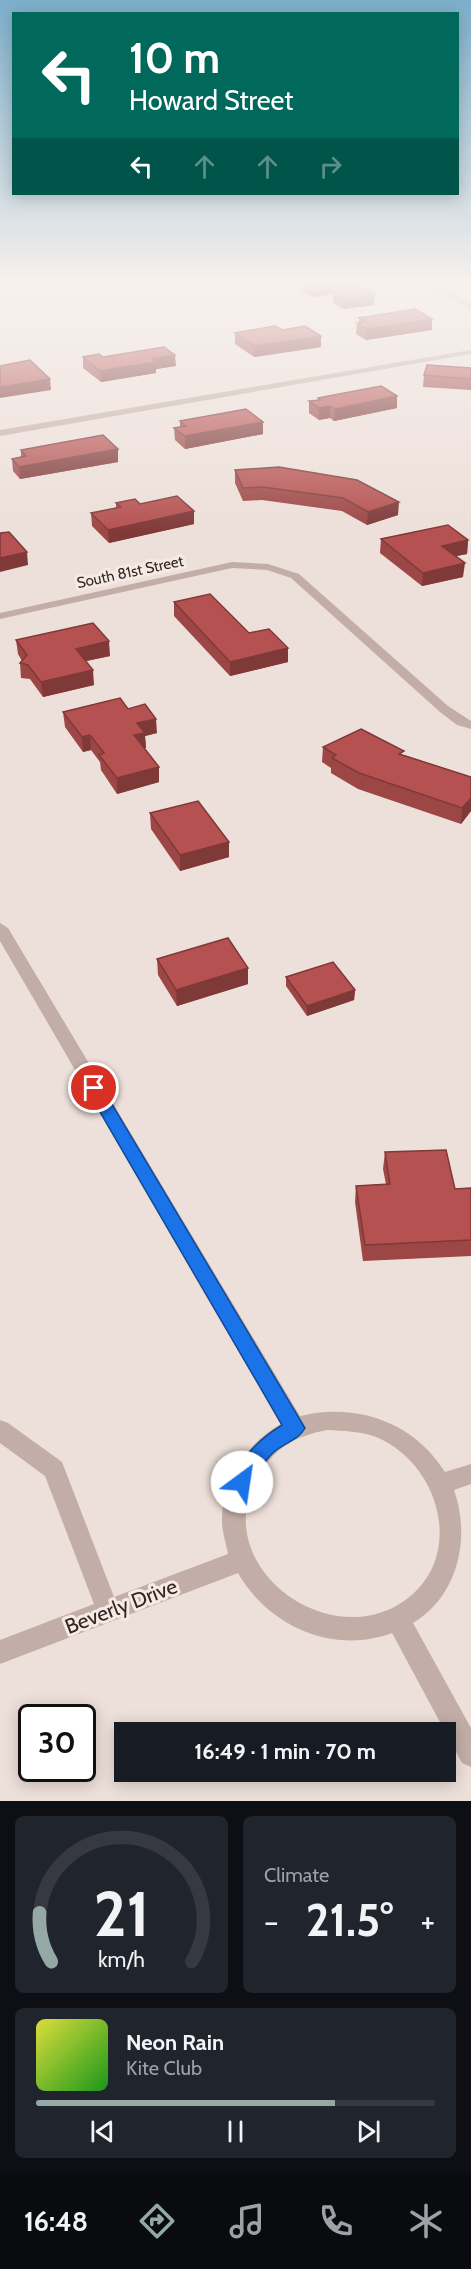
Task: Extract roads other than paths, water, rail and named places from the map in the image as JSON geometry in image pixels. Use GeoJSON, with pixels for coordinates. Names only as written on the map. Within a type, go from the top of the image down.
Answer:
{"type":"FeatureCollection","features":[{"type":"Feature","properties":{"kind":"street"},"geometry":{"type":"LineString","coordinates":[[0,433],[395,365]]}},
{"type":"Feature","properties":{"kind":"street","name":"South 81st Street"},"geometry":{"type":"LineString","coordinates":[[0,616],[217,568],[246,565],[268,567],[296,576],[444,709],[461,722],[471,725]]}},
{"type":"Feature","properties":{"kind":"street"},"geometry":{"type":"LineString","coordinates":[[0,928],[295,1428]]}},
{"type":"Feature","properties":{"kind":"street"},"geometry":{"type":"LineString","coordinates":[[327,1420],[361,1422],[393,1434],[421,1456],[441,1484],[452,1514],[451,1545],[442,1574],[424,1600],[398,1620],[364,1630],[326,1628],[290,1615],[261,1591],[242,1560],[234,1528],[236,1496],[248,1467],[268,1444],[295,1428],[327,1420]]}},
{"type":"Feature","properties":{"kind":"street"},"geometry":{"type":"LineString","coordinates":[[0,1430],[54,1469],[108,1611]]}},
{"type":"Feature","properties":{"kind":"street"},"geometry":{"type":"LineString","coordinates":[[441,1484],[471,1474]]}},
{"type":"Feature","properties":{"kind":"street","name":"Beverly Drive"},"geometry":{"type":"LineString","coordinates":[[0,1652],[242,1560]]}},
{"type":"Feature","properties":{"kind":"street"},"geometry":{"type":"LineString","coordinates":[[398,1620],[471,1754]]}}]}
